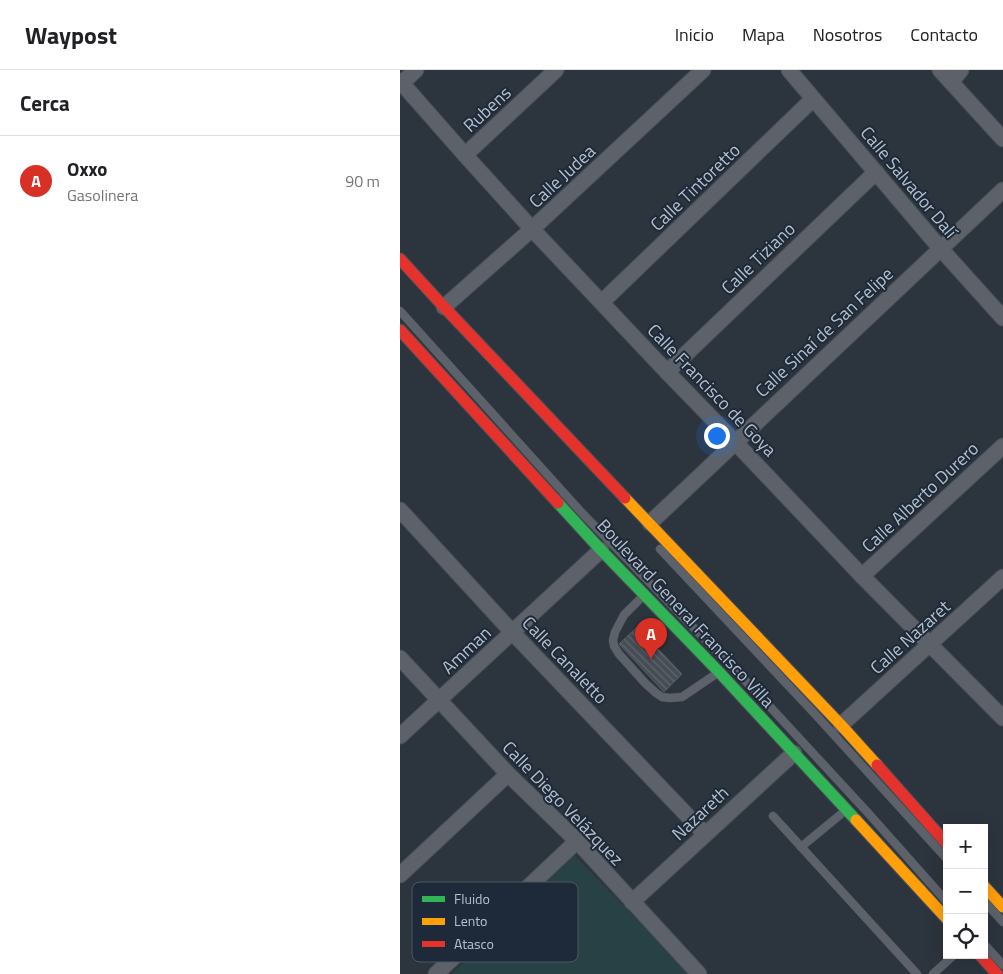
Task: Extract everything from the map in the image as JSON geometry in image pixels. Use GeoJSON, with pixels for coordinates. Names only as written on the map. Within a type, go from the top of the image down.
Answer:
{"type":"FeatureCollection","features":[{"type":"Feature","properties":{"kind":"main road","name":"Boulevard General Francisco Villa"},"geometry":{"type":"LineString","coordinates":[[400,259],[841,725],[943,840]]}},
{"type":"Feature","properties":{"kind":"main road","name":"Boulevard General Francisco Villa"},"geometry":{"type":"LineString","coordinates":[[400,330],[601,550],[719,672],[943,915]]}},
{"type":"Feature","properties":{"kind":"main road"},"geometry":{"type":"LineString","coordinates":[[988,890],[1003,907]]}},
{"type":"Feature","properties":{"kind":"main road"},"geometry":{"type":"LineString","coordinates":[[984,959],[997,974]]}},
{"type":"Feature","properties":{"kind":"street"},"geometry":{"type":"LineString","coordinates":[[401,82],[416,70]]}},
{"type":"Feature","properties":{"kind":"street","name":"Rubens"},"geometry":{"type":"LineString","coordinates":[[465,155],[556,70]]}},
{"type":"Feature","properties":{"kind":"street","name":"Calle Judea"},"geometry":{"type":"LineString","coordinates":[[444,307],[532,229],[703,70]]}},
{"type":"Feature","properties":{"kind":"street","name":"Calle Salvador Dalí"},"geometry":{"type":"LineString","coordinates":[[789,70],[940,248],[1003,318]]}},
{"type":"Feature","properties":{"kind":"street"},"geometry":{"type":"LineString","coordinates":[[940,70],[1003,139]]}},
{"type":"Feature","properties":{"kind":"street"},"geometry":{"type":"LineString","coordinates":[[951,82],[961,70]]}},
{"type":"Feature","properties":{"kind":"street","name":"Calle Francisco de Goya"},"geometry":{"type":"LineString","coordinates":[[401,82],[532,229],[667,372],[929,645],[1003,718]]}},
{"type":"Feature","properties":{"kind":"street","name":"Calle Tintoretto"},"geometry":{"type":"LineString","coordinates":[[602,302],[814,99]]}},
{"type":"Feature","properties":{"kind":"street","name":"Calle Tiziano"},"geometry":{"type":"LineString","coordinates":[[667,372],[876,172]]}},
{"type":"Feature","properties":{"kind":"street","name":"Calle Sinaí de San Felipe"},"geometry":{"type":"LineString","coordinates":[[650,523],[1003,190]]}},
{"type":"Feature","properties":{"kind":"street","name":"Calle Alberto Durero"},"geometry":{"type":"LineString","coordinates":[[862,576],[1003,446]]}},
{"type":"Feature","properties":{"kind":"street","name":"Calle Canaletto"},"geometry":{"type":"LineString","coordinates":[[400,510],[512,632],[705,834]]}},
{"type":"Feature","properties":{"kind":"street","name":"Amman"},"geometry":{"type":"LineString","coordinates":[[400,736],[601,550]]}},
{"type":"Feature","properties":{"kind":"street","name":"Calle Nazaret"},"geometry":{"type":"LineString","coordinates":[[841,725],[1003,577]]}},
{"type":"Feature","properties":{"kind":"street","name":"Calle Diego Velázquez"},"geometry":{"type":"LineString","coordinates":[[400,658],[508,774],[577,841],[699,974]]}},
{"type":"Feature","properties":{"kind":"street","name":"Nazareth"},"geometry":{"type":"LineString","coordinates":[[632,902],[794,753]]}},
{"type":"Feature","properties":{"kind":"street"},"geometry":{"type":"LineString","coordinates":[[400,875],[508,774]]}},
{"type":"Feature","properties":{"kind":"street"},"geometry":{"type":"LineString","coordinates":[[534,882],[577,841]]}},
{"type":"Feature","properties":{"kind":"street"},"geometry":{"type":"LineString","coordinates":[[436,974],[449,962]]}},
{"type":"Feature","properties":{"kind":"lane"},"geometry":{"type":"LineString","coordinates":[[400,269],[505,384]]}},
{"type":"Feature","properties":{"kind":"lane"},"geometry":{"type":"LineString","coordinates":[[400,311],[582,513],[762,698],[943,897]]}},
{"type":"Feature","properties":{"kind":"lane"},"geometry":{"type":"LineString","coordinates":[[652,540],[815,714],[943,855]]}},
{"type":"Feature","properties":{"kind":"lane"},"geometry":{"type":"LineString","coordinates":[[644,595],[624,615],[613,640],[619,654],[645,683],[662,697],[682,697],[719,672]]}},
{"type":"Feature","properties":{"kind":"lane"},"geometry":{"type":"LineString","coordinates":[[801,847],[846,810]]}},
{"type":"Feature","properties":{"kind":"lane"},"geometry":{"type":"LineString","coordinates":[[772,816],[917,974]]}},
{"type":"Feature","properties":{"kind":"lane"},"geometry":{"type":"LineString","coordinates":[[988,905],[1003,922]]}},
{"type":"Feature","properties":{"kind":"lane"},"geometry":{"type":"LineString","coordinates":[[988,948],[1003,964]]}},
{"type":"Feature","properties":{"kind":"lane"},"geometry":{"type":"LineString","coordinates":[[933,974],[950,959]]}},
{"type":"Feature","properties":{"kind":"green space"},"geometry":{"type":"Polygon","coordinates":[[[572,853],[691,974],[452,974],[464,962],[578,962],[578,882],[543,882],[572,853]]]}},
{"type":"Feature","properties":{"kind":"building"},"geometry":{"type":"Polygon","coordinates":[[[637,627],[682,674],[664,692],[619,644],[637,627]]]}},
{"type":"Feature","properties":{"kind":"traffic: fast"},"geometry":{"type":"LineString","coordinates":[[558,503],[719,672],[856,820]]}},
{"type":"Feature","properties":{"kind":"traffic: slow"},"geometry":{"type":"LineString","coordinates":[[625,498],[877,765]]}},
{"type":"Feature","properties":{"kind":"traffic: slow"},"geometry":{"type":"LineString","coordinates":[[856,820],[943,915]]}},
{"type":"Feature","properties":{"kind":"traffic: slow"},"geometry":{"type":"LineString","coordinates":[[988,890],[1003,907]]}},
{"type":"Feature","properties":{"kind":"traffic: jam"},"geometry":{"type":"LineString","coordinates":[[400,259],[625,498]]}},
{"type":"Feature","properties":{"kind":"traffic: jam"},"geometry":{"type":"LineString","coordinates":[[400,330],[558,503]]}},
{"type":"Feature","properties":{"kind":"traffic: jam"},"geometry":{"type":"LineString","coordinates":[[877,765],[943,839]]}},
{"type":"Feature","properties":{"kind":"traffic: jam"},"geometry":{"type":"LineString","coordinates":[[984,959],[997,974]]}},
{"type":"Feature","properties":{"kind":"place","name":"Oxxo"},"geometry":{"type":"Point","coordinates":[651,659]}}]}
